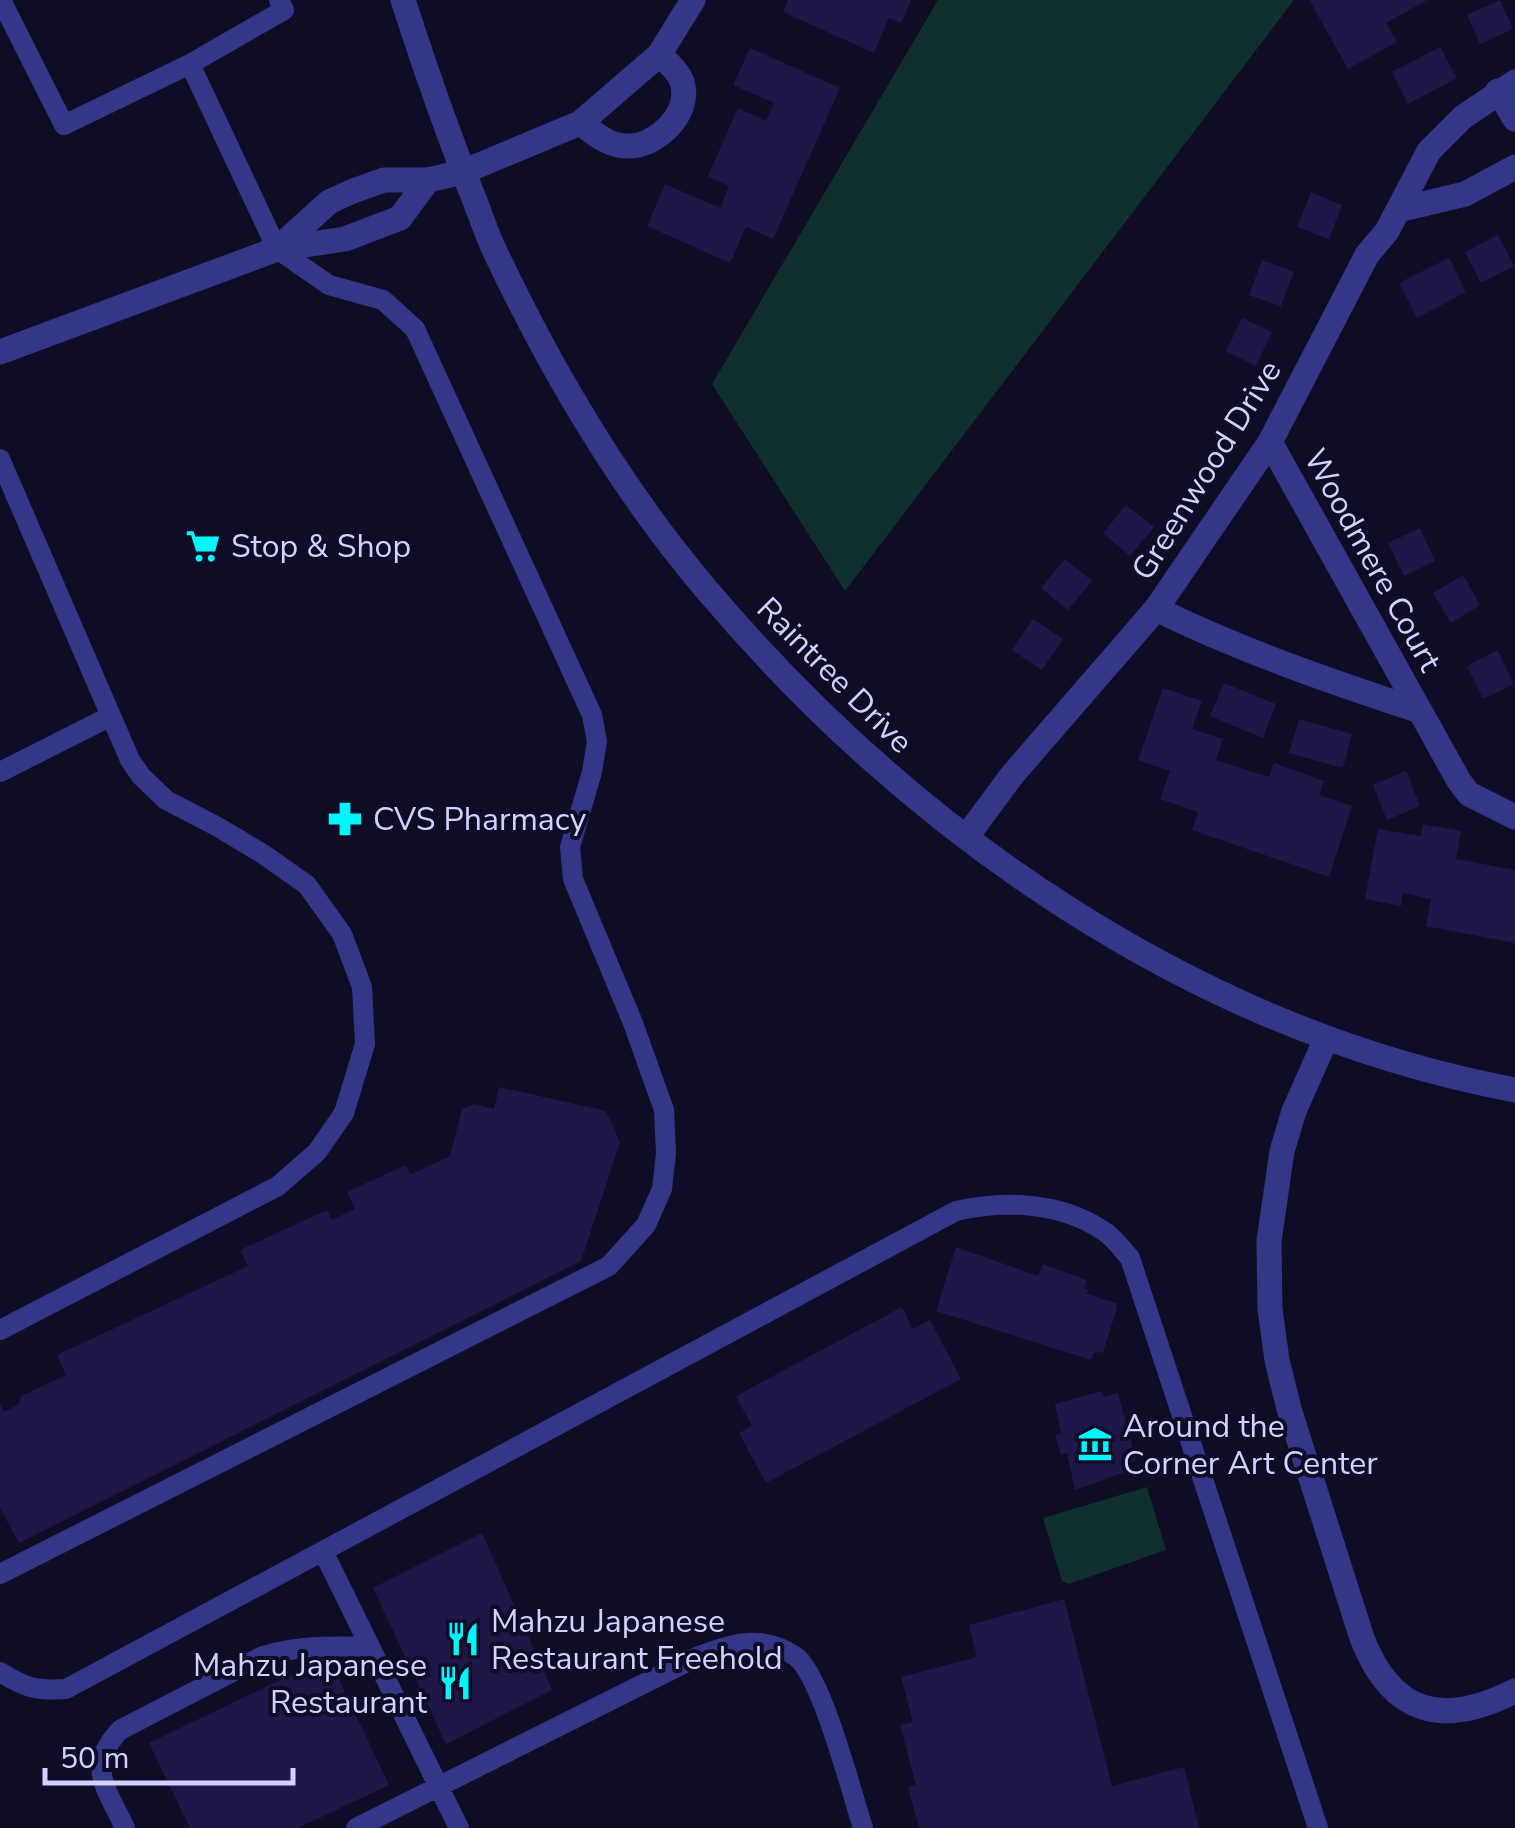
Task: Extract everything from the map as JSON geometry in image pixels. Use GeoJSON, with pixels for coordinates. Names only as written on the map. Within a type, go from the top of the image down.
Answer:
{"type":"FeatureCollection","features":[{"type":"Feature","properties":{"kind":"street","name":"Raintree Drive"},"geometry":{"type":"LineString","coordinates":[[403,0],[438,108],[498,259],[545,350],[632,490],[703,586],[770,662],[888,776],[1022,880],[1128,945],[1200,984],[1326,1039],[1466,1080],[1515,1090]]}},
{"type":"Feature","properties":{"kind":"street"},"geometry":{"type":"LineString","coordinates":[[276,249],[328,202],[384,180],[428,180],[463,172],[580,123],[659,55],[680,4]]}},
{"type":"Feature","properties":{"kind":"street"},"geometry":{"type":"LineString","coordinates":[[580,123],[610,143],[630,146],[649,142],[669,128],[680,108],[683,86],[659,55]]}},
{"type":"Feature","properties":{"kind":"street"},"geometry":{"type":"LineString","coordinates":[[1507,86],[1515,119]]}},
{"type":"Feature","properties":{"kind":"street","name":"Greenwood Drive"},"geometry":{"type":"LineString","coordinates":[[967,836],[1014,774],[1156,609],[1270,442],[1366,255],[1387,230],[1429,151],[1463,117],[1507,86]]}},
{"type":"Feature","properties":{"kind":"street"},"geometry":{"type":"LineString","coordinates":[[1398,210],[1465,194],[1515,168]]}},
{"type":"Feature","properties":{"kind":"street"},"geometry":{"type":"LineString","coordinates":[[0,352],[276,249],[345,239],[400,218],[428,180]]}},
{"type":"Feature","properties":{"kind":"street","name":"Woodmere Court"},"geometry":{"type":"LineString","coordinates":[[1270,442],[1469,794],[1515,817]]}},
{"type":"Feature","properties":{"kind":"street","name":"Woodmere Court"},"geometry":{"type":"LineString","coordinates":[[1156,609],[1306,674],[1420,710]]}},
{"type":"Feature","properties":{"kind":"street"},"geometry":{"type":"LineString","coordinates":[[1326,1039],[1294,1111],[1282,1152],[1269,1242],[1270,1309],[1289,1409],[1362,1638],[1371,1662],[1386,1684],[1410,1702],[1453,1712],[1489,1704],[1515,1692]]}},
{"type":"Feature","properties":{"kind":"lane"},"geometry":{"type":"LineString","coordinates":[[2,0],[64,125],[190,64],[284,10],[279,0]]}},
{"type":"Feature","properties":{"kind":"lane"},"geometry":{"type":"LineString","coordinates":[[0,1574],[609,1266],[646,1224],[662,1188],[666,1153],[664,1110],[633,1023],[573,879],[570,847],[597,741],[592,714],[414,329],[383,300],[329,285],[276,249],[190,64]]}},
{"type":"Feature","properties":{"kind":"lane"},"geometry":{"type":"LineString","coordinates":[[0,459],[130,760],[166,800],[264,854],[307,885],[342,934],[357,972],[362,987],[364,1044],[344,1112],[317,1152],[278,1186],[0,1330]]}},
{"type":"Feature","properties":{"kind":"lane"},"geometry":{"type":"LineString","coordinates":[[0,772],[112,716]]}},
{"type":"Feature","properties":{"kind":"lane"},"geometry":{"type":"LineString","coordinates":[[0,1672],[21,1685],[42,1691],[66,1689],[956,1211],[984,1204],[1024,1204],[1066,1214],[1104,1230],[1130,1258],[1318,1828]]}},
{"type":"Feature","properties":{"kind":"lane"},"geometry":{"type":"LineString","coordinates":[[323,1551],[458,1828]]}},
{"type":"Feature","properties":{"kind":"lane"},"geometry":{"type":"LineString","coordinates":[[356,1828],[700,1656],[734,1643],[765,1643],[798,1657],[821,1695],[864,1828]]}},
{"type":"Feature","properties":{"kind":"lane"},"geometry":{"type":"LineString","coordinates":[[125,1828],[101,1775],[102,1756],[120,1730],[263,1656],[317,1645],[370,1647]]}},
{"type":"Feature","properties":{"kind":"green space"},"geometry":{"type":"Polygon","coordinates":[[[938,0],[1294,0],[845,591],[712,384],[938,0]]]}},
{"type":"Feature","properties":{"kind":"green space"},"geometry":{"type":"Polygon","coordinates":[[[1147,1487],[1166,1550],[1069,1584],[1062,1581],[1043,1518],[1147,1487]]]}},
{"type":"Feature","properties":{"kind":"building"},"geometry":{"type":"Polygon","coordinates":[[[788,0],[911,0],[901,23],[889,18],[874,53],[783,12],[788,0]]]}},
{"type":"Feature","properties":{"kind":"building"},"geometry":{"type":"Polygon","coordinates":[[[1427,0],[1386,23],[1397,42],[1348,69],[1310,1],[1427,0]]]}},
{"type":"Feature","properties":{"kind":"building"},"geometry":{"type":"Polygon","coordinates":[[[1500,0],[1513,29],[1480,44],[1467,15],[1500,0]]]}},
{"type":"Feature","properties":{"kind":"building"},"geometry":{"type":"Polygon","coordinates":[[[1440,47],[1457,78],[1408,104],[1392,72],[1440,47]]]}},
{"type":"Feature","properties":{"kind":"building"},"geometry":{"type":"Polygon","coordinates":[[[750,48],[840,88],[773,239],[746,227],[730,263],[647,226],[665,184],[720,208],[729,186],[708,176],[738,108],[766,121],[774,103],[733,85],[750,48]]]}},
{"type":"Feature","properties":{"kind":"building"},"geometry":{"type":"Polygon","coordinates":[[[1311,192],[1342,205],[1329,239],[1297,227],[1311,192]]]}},
{"type":"Feature","properties":{"kind":"building"},"geometry":{"type":"Polygon","coordinates":[[[1498,235],[1514,266],[1481,283],[1465,252],[1498,235]]]}},
{"type":"Feature","properties":{"kind":"building"},"geometry":{"type":"Polygon","coordinates":[[[1449,258],[1466,292],[1417,318],[1399,283],[1449,258]]]}},
{"type":"Feature","properties":{"kind":"building"},"geometry":{"type":"Polygon","coordinates":[[[1262,260],[1294,272],[1281,306],[1249,295],[1262,260]]]}},
{"type":"Feature","properties":{"kind":"building"},"geometry":{"type":"Polygon","coordinates":[[[1242,318],[1272,332],[1256,366],[1226,351],[1242,318]]]}},
{"type":"Feature","properties":{"kind":"building"},"geometry":{"type":"Polygon","coordinates":[[[1126,505],[1154,527],[1130,556],[1103,533],[1126,505]]]}},
{"type":"Feature","properties":{"kind":"building"},"geometry":{"type":"Polygon","coordinates":[[[1420,528],[1435,561],[1404,576],[1388,543],[1420,528]]]}},
{"type":"Feature","properties":{"kind":"building"},"geometry":{"type":"Polygon","coordinates":[[[1065,559],[1092,581],[1068,610],[1041,588],[1065,559]]]}},
{"type":"Feature","properties":{"kind":"building"},"geometry":{"type":"Polygon","coordinates":[[[1463,575],[1480,605],[1451,623],[1433,593],[1463,575]]]}},
{"type":"Feature","properties":{"kind":"building"},"geometry":{"type":"Polygon","coordinates":[[[1033,619],[1063,639],[1042,670],[1012,650],[1033,619]]]}},
{"type":"Feature","properties":{"kind":"building"},"geometry":{"type":"Polygon","coordinates":[[[1497,650],[1514,684],[1483,699],[1467,666],[1497,650]]]}},
{"type":"Feature","properties":{"kind":"building"},"geometry":{"type":"Polygon","coordinates":[[[1224,683],[1276,704],[1263,738],[1210,716],[1224,683]]]}},
{"type":"Feature","properties":{"kind":"building"},"geometry":{"type":"Polygon","coordinates":[[[1163,688],[1202,701],[1192,729],[1223,739],[1216,760],[1269,777],[1274,763],[1324,781],[1319,795],[1352,806],[1329,877],[1192,830],[1198,812],[1160,799],[1170,771],[1138,760],[1163,688]]]}},
{"type":"Feature","properties":{"kind":"building"},"geometry":{"type":"Polygon","coordinates":[[[1299,719],[1352,734],[1343,768],[1289,753],[1299,719]]]}},
{"type":"Feature","properties":{"kind":"building"},"geometry":{"type":"Polygon","coordinates":[[[1406,771],[1420,806],[1387,820],[1373,785],[1406,771]]]}},
{"type":"Feature","properties":{"kind":"building"},"geometry":{"type":"Polygon","coordinates":[[[1423,824],[1461,831],[1456,859],[1515,870],[1515,943],[1426,926],[1431,899],[1403,893],[1401,906],[1365,899],[1378,829],[1421,836],[1423,824]]]}},
{"type":"Feature","properties":{"kind":"building"},"geometry":{"type":"Polygon","coordinates":[[[499,1087],[606,1111],[620,1142],[581,1261],[19,1543],[0,1508],[0,1403],[4,1412],[18,1405],[21,1396],[66,1375],[57,1355],[248,1266],[240,1250],[327,1210],[332,1220],[355,1209],[347,1192],[406,1165],[410,1175],[450,1156],[462,1109],[474,1104],[494,1109],[499,1087]]]}},
{"type":"Feature","properties":{"kind":"building"},"geometry":{"type":"Polygon","coordinates":[[[956,1247],[1038,1276],[1043,1264],[1086,1280],[1087,1294],[1116,1303],[1103,1352],[1094,1353],[1091,1360],[936,1311],[956,1247]]]}},
{"type":"Feature","properties":{"kind":"building"},"geometry":{"type":"Polygon","coordinates":[[[902,1307],[913,1329],[930,1320],[961,1379],[766,1483],[739,1433],[752,1426],[736,1396],[902,1307]]]}},
{"type":"Feature","properties":{"kind":"building","name":"Around the Corner Art Center"},"geometry":{"type":"Polygon","coordinates":[[[1102,1391],[1104,1397],[1118,1393],[1136,1461],[1126,1464],[1128,1471],[1075,1490],[1067,1453],[1061,1455],[1055,1435],[1061,1433],[1055,1404],[1102,1391]]]}},
{"type":"Feature","properties":{"kind":"building","name":"Mahzu Japanese Restaurant Freehold"},"geometry":{"type":"Polygon","coordinates":[[[482,1533],[552,1690],[446,1744],[373,1588],[482,1533]]]}},
{"type":"Feature","properties":{"kind":"building"},"geometry":{"type":"Polygon","coordinates":[[[1064,1599],[1112,1786],[1184,1767],[1199,1828],[919,1828],[908,1787],[916,1785],[900,1725],[913,1722],[901,1677],[977,1657],[969,1625],[1064,1599]]]}},
{"type":"Feature","properties":{"kind":"building"},"geometry":{"type":"Polygon","coordinates":[[[328,1657],[389,1785],[298,1828],[190,1828],[149,1743],[328,1657]]]}},
{"type":"Feature","properties":{"kind":"place","name":"Stop & Shop"},"geometry":{"type":"Point","coordinates":[203,546]}},
{"type":"Feature","properties":{"kind":"place","name":"CVS Pharmacy"},"geometry":{"type":"Point","coordinates":[345,819]}},
{"type":"Feature","properties":{"kind":"place","name":"Around the Corner Art Center"},"geometry":{"type":"Point","coordinates":[1095,1444]}},
{"type":"Feature","properties":{"kind":"place","name":"Mahzu Japanese Restaurant Freehold"},"geometry":{"type":"Point","coordinates":[463,1639]}},
{"type":"Feature","properties":{"kind":"place","name":"Mahzu Japanese Restaurant"},"geometry":{"type":"Point","coordinates":[455,1683]}}]}
